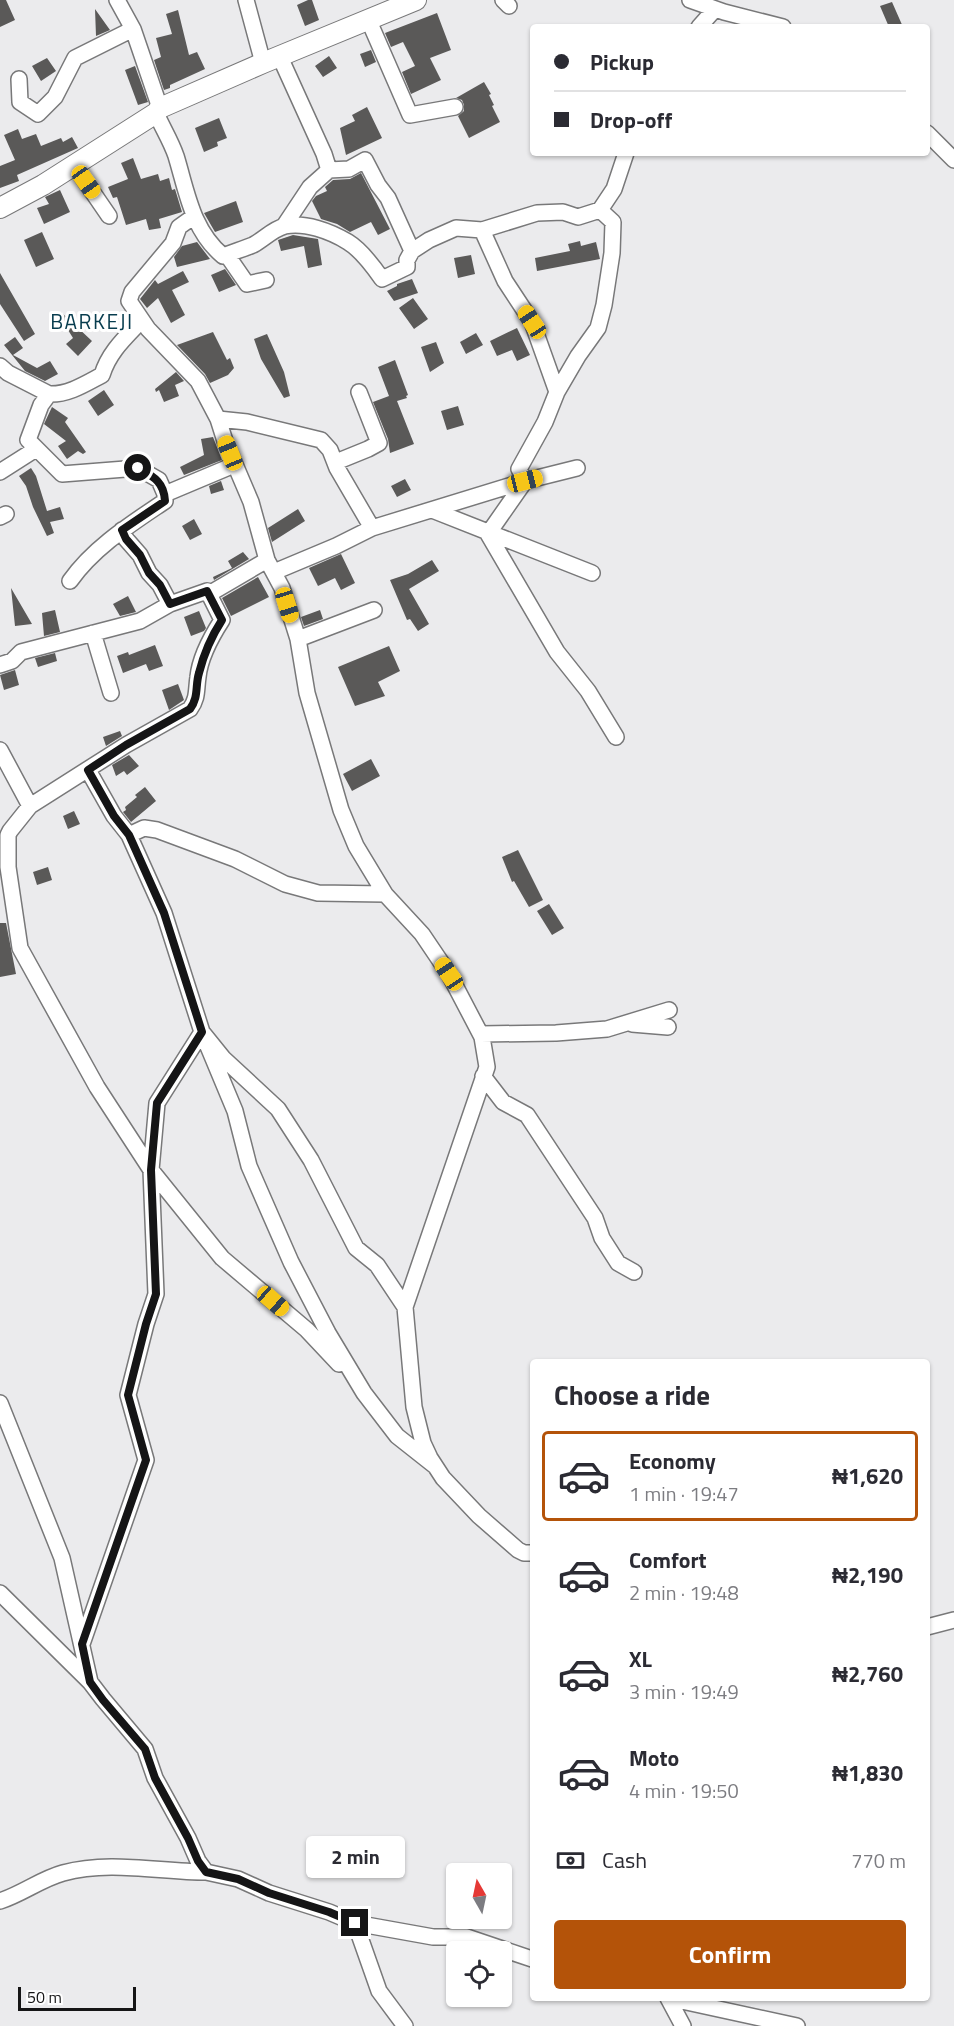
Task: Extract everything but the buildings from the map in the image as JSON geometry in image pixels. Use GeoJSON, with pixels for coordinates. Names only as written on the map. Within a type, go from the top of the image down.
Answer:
{"type":"FeatureCollection","features":[{"type":"Feature","properties":{"kind":"street"},"geometry":{"type":"LineString","coordinates":[[117,0],[133,29],[158,111],[175,153],[193,217],[214,249],[223,256],[255,244],[268,234],[285,226],[301,225],[316,228],[349,242],[382,279],[407,267],[407,260],[412,251],[429,240],[456,228],[483,230],[537,213],[563,212],[578,217],[600,210],[614,189],[625,156]]}},
{"type":"Feature","properties":{"kind":"street"},"geometry":{"type":"LineString","coordinates":[[246,0],[271,60],[324,154],[330,170]]}},
{"type":"Feature","properties":{"kind":"street"},"geometry":{"type":"LineString","coordinates":[[0,208],[43,185],[158,111],[271,60],[416,0]]}},
{"type":"Feature","properties":{"kind":"street"},"geometry":{"type":"LineString","coordinates":[[690,0],[772,24]]}},
{"type":"Feature","properties":{"kind":"street"},"geometry":{"type":"LineString","coordinates":[[702,24],[715,9]]}},
{"type":"Feature","properties":{"kind":"street"},"geometry":{"type":"LineString","coordinates":[[369,21],[410,115],[455,108]]}},
{"type":"Feature","properties":{"kind":"street"},"geometry":{"type":"LineString","coordinates":[[19,80],[20,102],[38,114],[55,97],[75,58],[133,29]]}},
{"type":"Feature","properties":{"kind":"street"},"geometry":{"type":"LineString","coordinates":[[930,136],[954,160]]}},
{"type":"Feature","properties":{"kind":"street"},"geometry":{"type":"LineString","coordinates":[[285,226],[310,187],[330,170],[349,169],[365,160],[378,185],[388,198],[412,251]]}},
{"type":"Feature","properties":{"kind":"street"},"geometry":{"type":"LineString","coordinates":[[74,165],[109,216]]}},
{"type":"Feature","properties":{"kind":"street"},"geometry":{"type":"LineString","coordinates":[[525,481],[519,469],[545,422],[557,392],[598,328],[604,305],[614,230],[613,222],[600,210]]}},
{"type":"Feature","properties":{"kind":"street"},"geometry":{"type":"LineString","coordinates":[[193,217],[179,227],[173,243],[132,292],[129,301],[142,320],[198,381],[218,419],[234,465],[251,502],[270,566],[282,588],[298,639],[308,693],[341,810],[356,846],[385,894],[422,934],[449,974],[481,1034],[487,1067],[405,1307],[414,1407],[423,1443],[443,1478],[509,1543],[524,1553],[530,1553]]}},
{"type":"Feature","properties":{"kind":"street"},"geometry":{"type":"LineString","coordinates":[[483,230],[505,281],[532,322],[557,392]]}},
{"type":"Feature","properties":{"kind":"street"},"geometry":{"type":"LineString","coordinates":[[227,255],[246,284],[266,280]]}},
{"type":"Feature","properties":{"kind":"street"},"geometry":{"type":"LineString","coordinates":[[0,366],[49,394],[58,395],[102,375],[114,349],[142,320]]}},
{"type":"Feature","properties":{"kind":"street"},"geometry":{"type":"LineString","coordinates":[[336,462],[380,443],[359,392]]}},
{"type":"Feature","properties":{"kind":"street"},"geometry":{"type":"LineString","coordinates":[[49,394],[41,405],[28,440],[62,474],[138,468],[159,480],[165,494],[165,501],[122,530],[80,566],[70,581]]}},
{"type":"Feature","properties":{"kind":"street"},"geometry":{"type":"LineString","coordinates":[[218,419],[247,422],[321,440],[330,450],[337,468],[372,528]]}},
{"type":"Feature","properties":{"kind":"street"},"geometry":{"type":"LineString","coordinates":[[0,471],[36,449]]}},
{"type":"Feature","properties":{"kind":"street"},"geometry":{"type":"LineString","coordinates":[[165,494],[234,465]]}},
{"type":"Feature","properties":{"kind":"street"},"geometry":{"type":"LineString","coordinates":[[209,594],[270,566],[336,546],[372,528],[525,481],[577,468]]}},
{"type":"Feature","properties":{"kind":"street"},"geometry":{"type":"LineString","coordinates":[[489,534],[525,481]]}},
{"type":"Feature","properties":{"kind":"street"},"geometry":{"type":"LineString","coordinates":[[432,510],[592,573]]}},
{"type":"Feature","properties":{"kind":"street"},"geometry":{"type":"LineString","coordinates":[[122,530],[126,539],[140,555],[149,573],[160,585],[170,604]]}},
{"type":"Feature","properties":{"kind":"street"},"geometry":{"type":"LineString","coordinates":[[489,534],[557,652],[588,691],[616,737]]}},
{"type":"Feature","properties":{"kind":"street"},"geometry":{"type":"LineString","coordinates":[[0,665],[12,661],[21,652],[140,621],[170,604],[207,591],[222,620],[207,646],[198,676],[197,700],[190,709],[126,745],[30,806],[5,835],[8,835],[8,867],[20,948],[97,1087],[151,1170],[222,1258],[307,1330],[359,1385]]}},
{"type":"Feature","properties":{"kind":"street"},"geometry":{"type":"LineString","coordinates":[[298,639],[374,610]]}},
{"type":"Feature","properties":{"kind":"street"},"geometry":{"type":"LineString","coordinates":[[93,633],[111,693]]}},
{"type":"Feature","properties":{"kind":"street"},"geometry":{"type":"LineString","coordinates":[[0,750],[30,806]]}},
{"type":"Feature","properties":{"kind":"street"},"geometry":{"type":"LineString","coordinates":[[88,770],[114,816],[129,835],[164,913],[202,1032],[235,1111],[249,1166],[291,1262],[328,1333],[359,1385],[397,1436],[435,1466]]}},
{"type":"Feature","properties":{"kind":"street"},"geometry":{"type":"LineString","coordinates":[[129,835],[144,828],[157,830],[235,859],[285,884],[318,893],[385,894]]}},
{"type":"Feature","properties":{"kind":"street"},"geometry":{"type":"LineString","coordinates":[[481,1034],[556,1033],[607,1029],[669,1010]]}},
{"type":"Feature","properties":{"kind":"street"},"geometry":{"type":"LineString","coordinates":[[626,1023],[668,1027]]}},
{"type":"Feature","properties":{"kind":"street"},"geometry":{"type":"LineString","coordinates":[[82,1644],[146,1460],[128,1395],[156,1294],[151,1170],[157,1103],[202,1032]]}},
{"type":"Feature","properties":{"kind":"street"},"geometry":{"type":"LineString","coordinates":[[202,1032],[223,1058],[278,1109],[311,1160],[356,1248],[377,1264],[405,1307]]}},
{"type":"Feature","properties":{"kind":"street"},"geometry":{"type":"LineString","coordinates":[[483,1076],[503,1102],[527,1115],[595,1218],[602,1238],[618,1263],[634,1272]]}},
{"type":"Feature","properties":{"kind":"street"},"geometry":{"type":"LineString","coordinates":[[0,1403],[62,1558],[90,1682]]}},
{"type":"Feature","properties":{"kind":"street"},"geometry":{"type":"LineString","coordinates":[[0,1593],[90,1682],[145,1749],[155,1778],[206,1872]]}},
{"type":"Feature","properties":{"kind":"street"},"geometry":{"type":"LineString","coordinates":[[930,1626],[954,1620]]}},
{"type":"Feature","properties":{"kind":"street"},"geometry":{"type":"LineString","coordinates":[[0,1901],[63,1873],[95,1868],[127,1867],[206,1872],[238,1879],[269,1893],[329,1912],[355,1923],[433,1937],[467,1937],[530,1958]]}},
{"type":"Feature","properties":{"kind":"street"},"geometry":{"type":"LineString","coordinates":[[355,1923],[379,1991],[405,2026]]}},
{"type":"Feature","properties":{"kind":"street"},"geometry":{"type":"LineString","coordinates":[[670,2001],[683,2026]]}},
{"type":"Feature","properties":{"kind":"street"},"geometry":{"type":"LineString","coordinates":[[682,2001],[798,2026]]}},
{"type":"Feature","properties":{"kind":"district","name":"BARKEJI"},"geometry":{"type":"Point","coordinates":[92,321]}},
{"type":"Feature","properties":{"kind":"route"},"geometry":{"type":"LineString","coordinates":[[138,468],[159,480],[165,494],[165,501],[122,530],[126,539],[140,555],[170,604],[207,591],[222,620],[210,639],[198,676],[197,700],[190,709],[126,745],[88,770],[114,816],[129,835],[164,913],[202,1032],[157,1103],[151,1170],[156,1294],[128,1395],[146,1460],[82,1644],[90,1682],[145,1749],[155,1778],[206,1872],[238,1879],[269,1893],[329,1912],[355,1923]]}}]}
